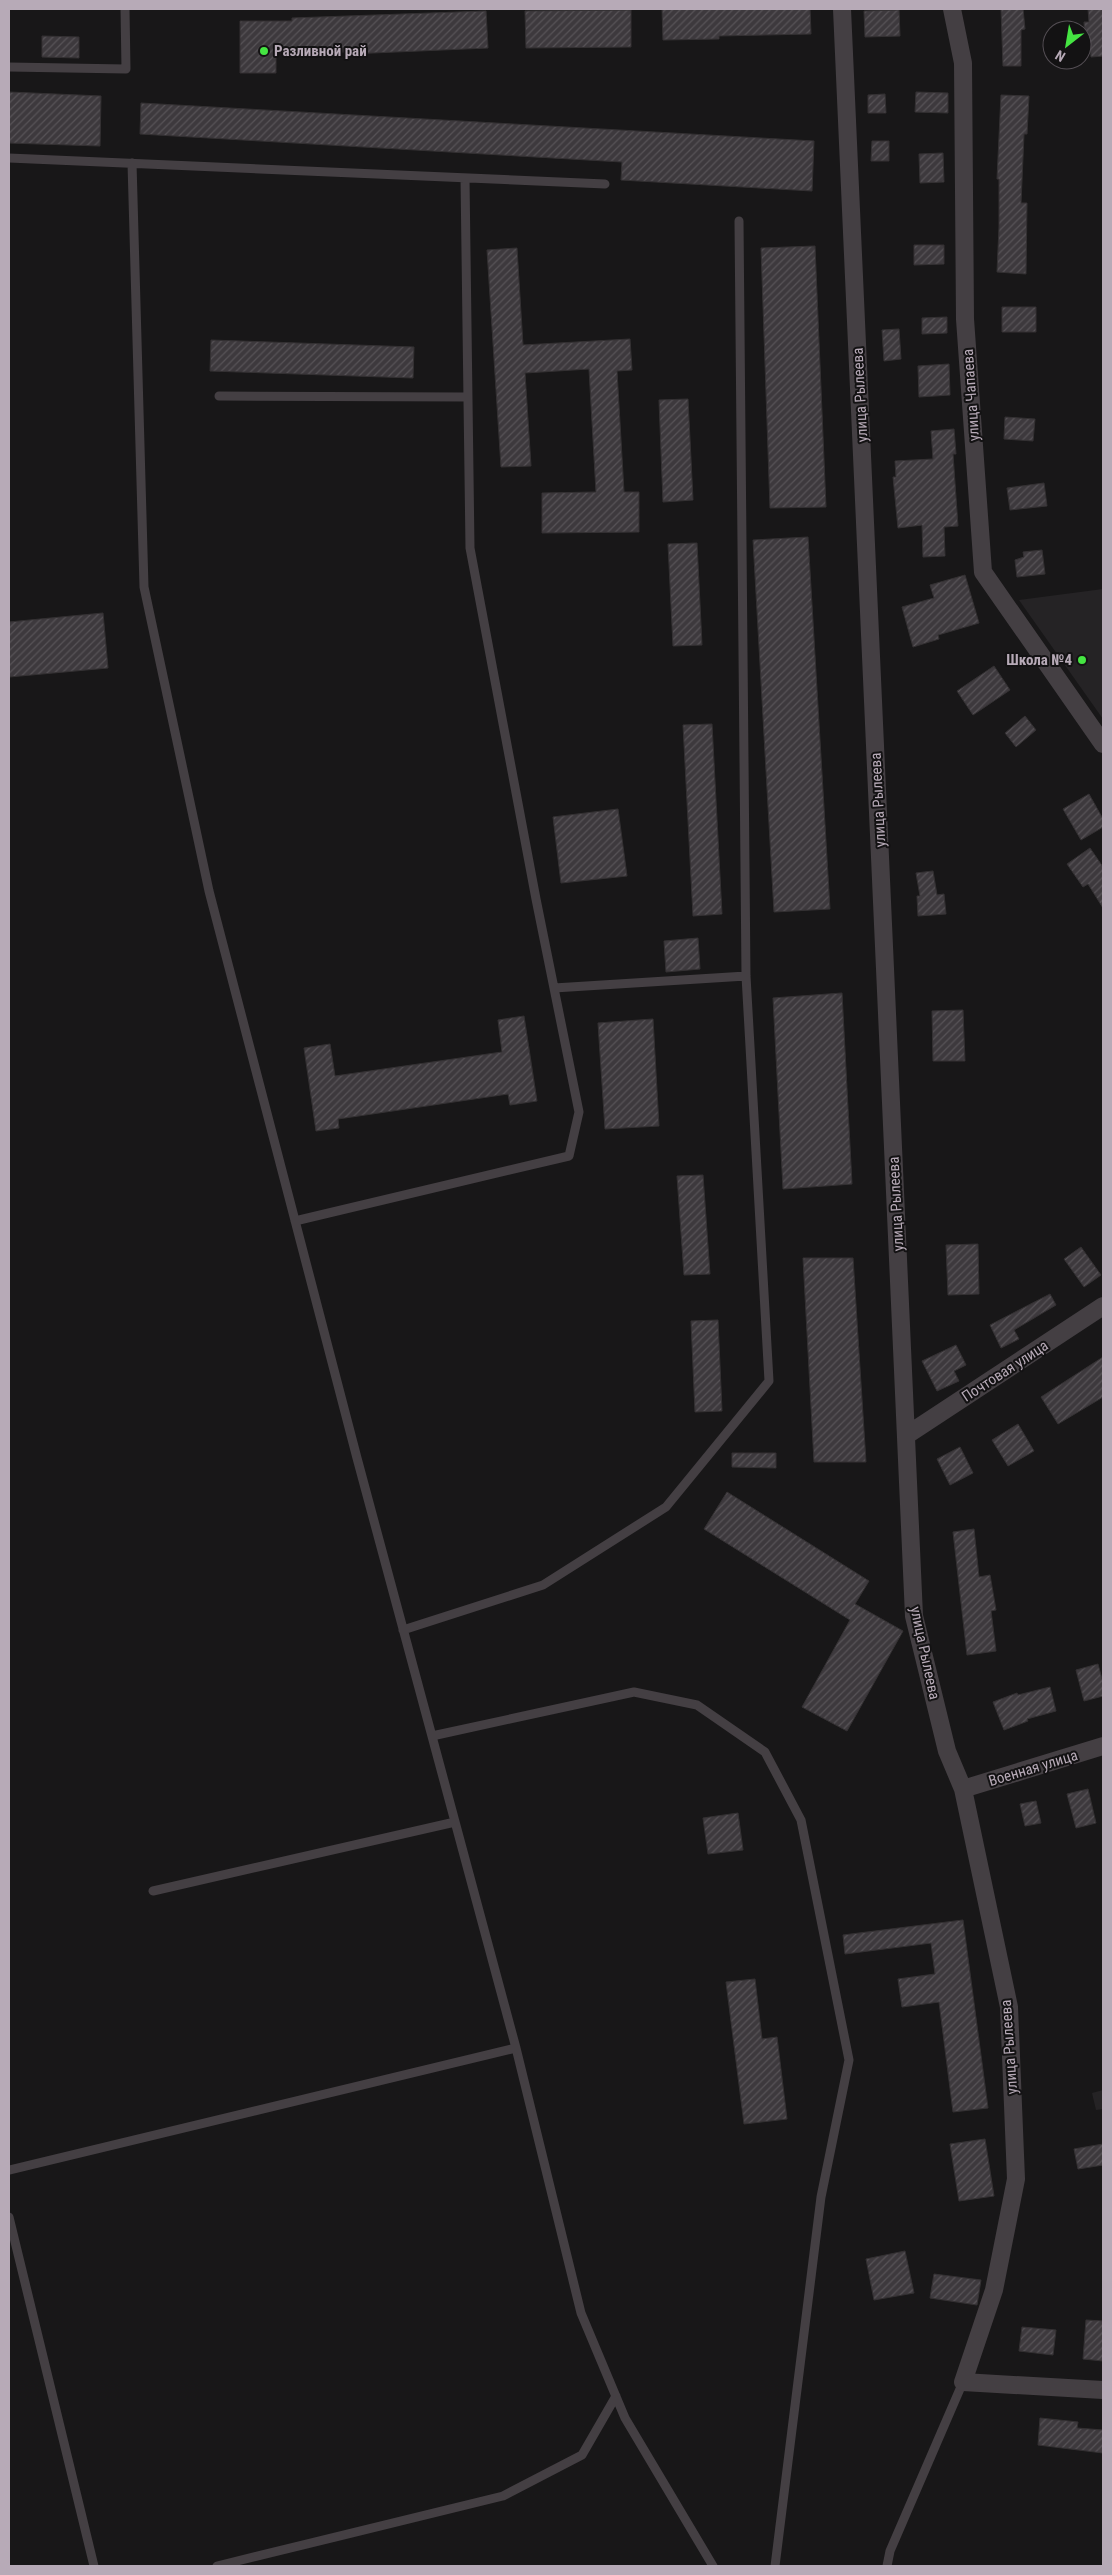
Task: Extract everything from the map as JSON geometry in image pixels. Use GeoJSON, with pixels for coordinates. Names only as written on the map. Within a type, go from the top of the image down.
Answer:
{"type":"FeatureCollection","features":[{"type":"Feature","properties":{"kind":"street","name":"улица Рылеева"},"geometry":{"type":"LineString","coordinates":[[842,9],[914,1616],[947,1751],[963,1790],[1009,2007],[1016,2179],[994,2290],[963,2382]]}},
{"type":"Feature","properties":{"kind":"street","name":"улица Чапаева"},"geometry":{"type":"LineString","coordinates":[[952,9],[963,63],[965,319],[983,572],[1103,744]]}},
{"type":"Feature","properties":{"kind":"street","name":"Почтовая улица"},"geometry":{"type":"LineString","coordinates":[[907,1435],[1103,1306]]}},
{"type":"Feature","properties":{"kind":"street","name":"Военная улица"},"geometry":{"type":"LineString","coordinates":[[963,1790],[1103,1746]]}},
{"type":"Feature","properties":{"kind":"street"},"geometry":{"type":"LineString","coordinates":[[963,2382],[1103,2390]]}},
{"type":"Feature","properties":{"kind":"lane"},"geometry":{"type":"LineString","coordinates":[[9,67],[126,69],[125,9]]}},
{"type":"Feature","properties":{"kind":"lane"},"geometry":{"type":"LineString","coordinates":[[9,158],[605,184]]}},
{"type":"Feature","properties":{"kind":"lane"},"geometry":{"type":"LineString","coordinates":[[132,163],[144,588],[209,892],[516,2048],[581,2313],[625,2418],[713,2566]]}},
{"type":"Feature","properties":{"kind":"lane"},"geometry":{"type":"LineString","coordinates":[[295,1221],[569,1156],[580,1112],[554,988],[470,548],[464,178]]}},
{"type":"Feature","properties":{"kind":"lane"},"geometry":{"type":"LineString","coordinates":[[404,1630],[543,1585],[666,1507],[769,1381],[746,976],[738,221]]}},
{"type":"Feature","properties":{"kind":"lane"},"geometry":{"type":"LineString","coordinates":[[219,396],[467,397]]}},
{"type":"Feature","properties":{"kind":"lane"},"geometry":{"type":"LineString","coordinates":[[554,988],[746,976]]}},
{"type":"Feature","properties":{"kind":"lane"},"geometry":{"type":"LineString","coordinates":[[432,1736],[634,1692],[697,1705],[765,1752],[801,1820],[849,2060],[821,2197],[775,2566]]}},
{"type":"Feature","properties":{"kind":"lane"},"geometry":{"type":"LineString","coordinates":[[153,1891],[455,1822]]}},
{"type":"Feature","properties":{"kind":"lane"},"geometry":{"type":"LineString","coordinates":[[9,2170],[516,2048]]}},
{"type":"Feature","properties":{"kind":"lane"},"geometry":{"type":"LineString","coordinates":[[9,2217],[94,2566]]}},
{"type":"Feature","properties":{"kind":"lane"},"geometry":{"type":"LineString","coordinates":[[887,2566],[890,2551],[963,2382]]}},
{"type":"Feature","properties":{"kind":"lane"},"geometry":{"type":"LineString","coordinates":[[217,2566],[503,2496],[582,2455],[616,2396]]}},
{"type":"Feature","properties":{"kind":"shaded area","name":"Школа №4"},"geometry":{"type":"Polygon","coordinates":[[[1103,589],[1103,719],[1019,600],[1103,589]]]}},
{"type":"Feature","properties":{"kind":"shaded area"},"geometry":{"type":"Polygon","coordinates":[[[1103,2090],[1103,2109],[1096,2110],[1092,2093],[1103,2090]]]}},
{"type":"Feature","properties":{"kind":"building"},"geometry":{"type":"Polygon","coordinates":[[[662,9],[810,9],[811,34],[719,36],[719,39],[663,40],[662,9]]]}},
{"type":"Feature","properties":{"kind":"building"},"geometry":{"type":"Polygon","coordinates":[[[1001,9],[1023,9],[1025,29],[1021,30],[1021,66],[1003,66],[1001,9]]]}},
{"type":"Feature","properties":{"kind":"building"},"geometry":{"type":"Polygon","coordinates":[[[1088,9],[1103,9],[1103,56],[1092,57],[1092,20],[1089,20],[1088,9]]]}},
{"type":"Feature","properties":{"kind":"building"},"geometry":{"type":"Polygon","coordinates":[[[631,10],[631,47],[526,48],[525,11],[631,10]]]}},
{"type":"Feature","properties":{"kind":"building"},"geometry":{"type":"Polygon","coordinates":[[[899,10],[900,36],[865,37],[864,11],[899,10]]]}},
{"type":"Feature","properties":{"kind":"building"},"geometry":{"type":"Polygon","coordinates":[[[486,11],[488,48],[349,54],[349,52],[276,53],[276,73],[240,73],[240,21],[292,21],[292,18],[486,11]]]}},
{"type":"Feature","properties":{"kind":"building"},"geometry":{"type":"Polygon","coordinates":[[[42,36],[79,37],[79,58],[42,57],[42,36]]]}},
{"type":"Feature","properties":{"kind":"building"},"geometry":{"type":"Polygon","coordinates":[[[9,92],[101,96],[100,146],[9,143],[9,92]]]}},
{"type":"Feature","properties":{"kind":"building"},"geometry":{"type":"Polygon","coordinates":[[[916,92],[948,93],[948,113],[915,112],[916,92]]]}},
{"type":"Feature","properties":{"kind":"building"},"geometry":{"type":"Polygon","coordinates":[[[885,94],[886,113],[868,113],[868,95],[885,94]]]}},
{"type":"Feature","properties":{"kind":"building"},"geometry":{"type":"Polygon","coordinates":[[[1001,95],[1029,96],[1027,134],[1024,134],[1021,203],[1027,203],[1026,274],[997,272],[999,179],[997,179],[1001,95]]]}},
{"type":"Feature","properties":{"kind":"building"},"geometry":{"type":"Polygon","coordinates":[[[141,103],[814,141],[812,191],[621,180],[622,162],[140,134],[141,103]]]}},
{"type":"Feature","properties":{"kind":"building"},"geometry":{"type":"Polygon","coordinates":[[[872,141],[889,141],[889,161],[871,161],[872,141]]]}},
{"type":"Feature","properties":{"kind":"building"},"geometry":{"type":"Polygon","coordinates":[[[943,153],[944,182],[920,183],[919,154],[943,153]]]}},
{"type":"Feature","properties":{"kind":"building"},"geometry":{"type":"Polygon","coordinates":[[[914,245],[944,245],[944,264],[914,265],[914,245]]]}},
{"type":"Feature","properties":{"kind":"building"},"geometry":{"type":"Polygon","coordinates":[[[815,246],[826,507],[770,508],[761,248],[815,246]]]}},
{"type":"Feature","properties":{"kind":"building"},"geometry":{"type":"Polygon","coordinates":[[[517,248],[523,345],[630,339],[632,370],[617,371],[624,492],[639,492],[639,532],[542,533],[542,493],[596,492],[589,369],[525,373],[531,466],[501,467],[487,250],[517,248]]]}},
{"type":"Feature","properties":{"kind":"building"},"geometry":{"type":"Polygon","coordinates":[[[1002,307],[1036,307],[1036,332],[1002,332],[1002,307]]]}},
{"type":"Feature","properties":{"kind":"building"},"geometry":{"type":"Polygon","coordinates":[[[947,317],[947,333],[922,334],[922,318],[947,317]]]}},
{"type":"Feature","properties":{"kind":"building"},"geometry":{"type":"Polygon","coordinates":[[[899,329],[901,359],[884,361],[882,330],[899,329]]]}},
{"type":"Feature","properties":{"kind":"building"},"geometry":{"type":"Polygon","coordinates":[[[211,340],[414,347],[413,378],[210,371],[211,340]]]}},
{"type":"Feature","properties":{"kind":"building"},"geometry":{"type":"Polygon","coordinates":[[[949,364],[950,395],[919,397],[918,366],[949,364]]]}},
{"type":"Feature","properties":{"kind":"building"},"geometry":{"type":"Polygon","coordinates":[[[688,399],[693,500],[663,502],[659,400],[688,399]]]}},
{"type":"Feature","properties":{"kind":"building"},"geometry":{"type":"Polygon","coordinates":[[[1005,417],[1035,419],[1033,441],[1004,439],[1005,417]]]}},
{"type":"Feature","properties":{"kind":"building"},"geometry":{"type":"Polygon","coordinates":[[[954,429],[956,454],[953,454],[958,526],[944,527],[945,556],[923,557],[922,525],[898,528],[893,477],[896,477],[895,461],[933,459],[931,431],[954,429]]]}},
{"type":"Feature","properties":{"kind":"building"},"geometry":{"type":"Polygon","coordinates":[[[1044,483],[1047,506],[1010,510],[1007,488],[1044,483]]]}},
{"type":"Feature","properties":{"kind":"building"},"geometry":{"type":"Polygon","coordinates":[[[808,537],[830,909],[774,912],[753,540],[808,537]]]}},
{"type":"Feature","properties":{"kind":"building"},"geometry":{"type":"Polygon","coordinates":[[[697,543],[702,645],[673,646],[668,544],[697,543]]]}},
{"type":"Feature","properties":{"kind":"building"},"geometry":{"type":"Polygon","coordinates":[[[1042,550],[1045,574],[1017,577],[1015,560],[1024,557],[1023,552],[1042,550]]]}},
{"type":"Feature","properties":{"kind":"building"},"geometry":{"type":"Polygon","coordinates":[[[965,575],[979,623],[938,635],[939,639],[913,647],[902,607],[934,598],[930,585],[965,575]]]}},
{"type":"Feature","properties":{"kind":"building"},"geometry":{"type":"Polygon","coordinates":[[[103,613],[108,668],[9,677],[9,622],[103,613]]]}},
{"type":"Feature","properties":{"kind":"building"},"geometry":{"type":"Polygon","coordinates":[[[994,666],[1010,690],[973,715],[957,691],[994,666]]]}},
{"type":"Feature","properties":{"kind":"building"},"geometry":{"type":"Polygon","coordinates":[[[1025,716],[1036,730],[1016,747],[1005,733],[1025,716]]]}},
{"type":"Feature","properties":{"kind":"building"},"geometry":{"type":"Polygon","coordinates":[[[712,724],[722,914],[693,916],[683,725],[712,724]]]}},
{"type":"Feature","properties":{"kind":"building"},"geometry":{"type":"Polygon","coordinates":[[[1089,794],[1103,819],[1103,827],[1081,840],[1063,809],[1089,794]]]}},
{"type":"Feature","properties":{"kind":"building"},"geometry":{"type":"Polygon","coordinates":[[[618,809],[627,876],[561,883],[553,817],[618,809]]]}},
{"type":"Feature","properties":{"kind":"building"},"geometry":{"type":"Polygon","coordinates":[[[1090,848],[1103,867],[1103,908],[1088,884],[1083,887],[1067,864],[1090,848]]]}},
{"type":"Feature","properties":{"kind":"building"},"geometry":{"type":"Polygon","coordinates":[[[933,871],[937,895],[944,894],[946,914],[918,916],[917,896],[920,896],[916,873],[933,871]]]}},
{"type":"Feature","properties":{"kind":"building"},"geometry":{"type":"Polygon","coordinates":[[[698,938],[700,969],[666,972],[664,941],[698,938]]]}},
{"type":"Feature","properties":{"kind":"building"},"geometry":{"type":"Polygon","coordinates":[[[842,993],[852,1184],[783,1189],[773,998],[842,993]]]}},
{"type":"Feature","properties":{"kind":"building"},"geometry":{"type":"Polygon","coordinates":[[[963,1010],[965,1061],[933,1061],[932,1011],[963,1010]]]}},
{"type":"Feature","properties":{"kind":"building"},"geometry":{"type":"Polygon","coordinates":[[[524,1016],[537,1101],[510,1105],[508,1094],[338,1119],[339,1128],[316,1131],[304,1048],[330,1044],[335,1076],[502,1052],[498,1020],[524,1016]]]}},
{"type":"Feature","properties":{"kind":"building"},"geometry":{"type":"Polygon","coordinates":[[[653,1019],[659,1126],[605,1129],[598,1023],[653,1019]]]}},
{"type":"Feature","properties":{"kind":"building"},"geometry":{"type":"Polygon","coordinates":[[[703,1175],[710,1274],[684,1275],[677,1176],[703,1175]]]}},
{"type":"Feature","properties":{"kind":"building"},"geometry":{"type":"Polygon","coordinates":[[[978,1244],[979,1294],[948,1295],[946,1245],[978,1244]]]}},
{"type":"Feature","properties":{"kind":"building"},"geometry":{"type":"Polygon","coordinates":[[[1081,1247],[1101,1275],[1084,1287],[1064,1259],[1081,1247]]]}},
{"type":"Feature","properties":{"kind":"building"},"geometry":{"type":"Polygon","coordinates":[[[803,1258],[853,1258],[866,1462],[814,1462],[803,1258]]]}},
{"type":"Feature","properties":{"kind":"building"},"geometry":{"type":"Polygon","coordinates":[[[1050,1294],[1056,1305],[1014,1330],[1019,1339],[1001,1348],[990,1325],[1050,1294]]]}},
{"type":"Feature","properties":{"kind":"building"},"geometry":{"type":"Polygon","coordinates":[[[718,1320],[722,1411],[695,1412],[691,1321],[718,1320]]]}},
{"type":"Feature","properties":{"kind":"building"},"geometry":{"type":"Polygon","coordinates":[[[956,1345],[966,1365],[954,1371],[959,1381],[937,1391],[922,1361],[956,1345]]]}},
{"type":"Feature","properties":{"kind":"building"},"geometry":{"type":"Polygon","coordinates":[[[1103,1357],[1103,1397],[1058,1424],[1041,1397],[1103,1357]]]}},
{"type":"Feature","properties":{"kind":"building"},"geometry":{"type":"Polygon","coordinates":[[[1018,1424],[1034,1451],[1008,1466],[992,1440],[1018,1424]]]}},
{"type":"Feature","properties":{"kind":"building"},"geometry":{"type":"Polygon","coordinates":[[[960,1447],[973,1473],[950,1485],[937,1459],[960,1447]]]}},
{"type":"Feature","properties":{"kind":"building"},"geometry":{"type":"Polygon","coordinates":[[[732,1453],[776,1453],[776,1468],[732,1467],[732,1453]]]}},
{"type":"Feature","properties":{"kind":"building"},"geometry":{"type":"Polygon","coordinates":[[[727,1492],[869,1581],[855,1604],[903,1631],[847,1731],[802,1707],[850,1620],[704,1529],[727,1492]]]}},
{"type":"Feature","properties":{"kind":"building"},"geometry":{"type":"Polygon","coordinates":[[[974,1529],[979,1577],[990,1575],[996,1610],[991,1611],[996,1651],[967,1655],[953,1532],[974,1529]]]}},
{"type":"Feature","properties":{"kind":"building"},"geometry":{"type":"Polygon","coordinates":[[[1098,1664],[1103,1683],[1103,1696],[1084,1701],[1076,1670],[1098,1664]]]}},
{"type":"Feature","properties":{"kind":"building"},"geometry":{"type":"Polygon","coordinates":[[[1050,1687],[1056,1711],[1027,1719],[1028,1721],[1004,1730],[993,1702],[1017,1693],[1018,1695],[1050,1687]]]}},
{"type":"Feature","properties":{"kind":"building"},"geometry":{"type":"Polygon","coordinates":[[[1088,1789],[1096,1823],[1076,1828],[1067,1794],[1088,1789]]]}},
{"type":"Feature","properties":{"kind":"building"},"geometry":{"type":"Polygon","coordinates":[[[1036,1801],[1041,1823],[1025,1826],[1020,1804],[1036,1801]]]}},
{"type":"Feature","properties":{"kind":"building"},"geometry":{"type":"Polygon","coordinates":[[[738,1813],[743,1850],[708,1854],[703,1818],[738,1813]]]}},
{"type":"Feature","properties":{"kind":"building"},"geometry":{"type":"Polygon","coordinates":[[[963,1920],[988,2108],[953,2112],[939,2002],[902,2007],[898,1979],[935,1974],[931,1943],[845,1954],[843,1935],[963,1920]]]}},
{"type":"Feature","properties":{"kind":"building"},"geometry":{"type":"Polygon","coordinates":[[[755,1979],[762,2039],[777,2037],[787,2119],[744,2124],[726,1982],[755,1979]]]}},
{"type":"Feature","properties":{"kind":"building"},"geometry":{"type":"Polygon","coordinates":[[[985,2139],[994,2196],[959,2201],[950,2144],[985,2139]]]}},
{"type":"Feature","properties":{"kind":"building"},"geometry":{"type":"Polygon","coordinates":[[[1103,2144],[1103,2165],[1078,2169],[1074,2149],[1103,2144]]]}},
{"type":"Feature","properties":{"kind":"building"},"geometry":{"type":"Polygon","coordinates":[[[905,2251],[914,2293],[874,2300],[866,2259],[905,2251]]]}},
{"type":"Feature","properties":{"kind":"building"},"geometry":{"type":"Polygon","coordinates":[[[934,2274],[981,2280],[977,2305],[930,2298],[934,2274]]]}},
{"type":"Feature","properties":{"kind":"building"},"geometry":{"type":"Polygon","coordinates":[[[1086,2320],[1103,2321],[1103,2361],[1083,2359],[1086,2320]]]}},
{"type":"Feature","properties":{"kind":"building"},"geometry":{"type":"Polygon","coordinates":[[[1022,2327],[1056,2330],[1053,2355],[1019,2351],[1022,2327]]]}},
{"type":"Feature","properties":{"kind":"building"},"geometry":{"type":"Polygon","coordinates":[[[1040,2418],[1078,2422],[1077,2428],[1103,2430],[1103,2453],[1038,2445],[1040,2418]]]}},
{"type":"Feature","properties":{"kind":"place","name":"Разливной рай"},"geometry":{"type":"Point","coordinates":[264,51]}},
{"type":"Feature","properties":{"kind":"place","name":"Школа №4"},"geometry":{"type":"Point","coordinates":[1082,660]}}]}
